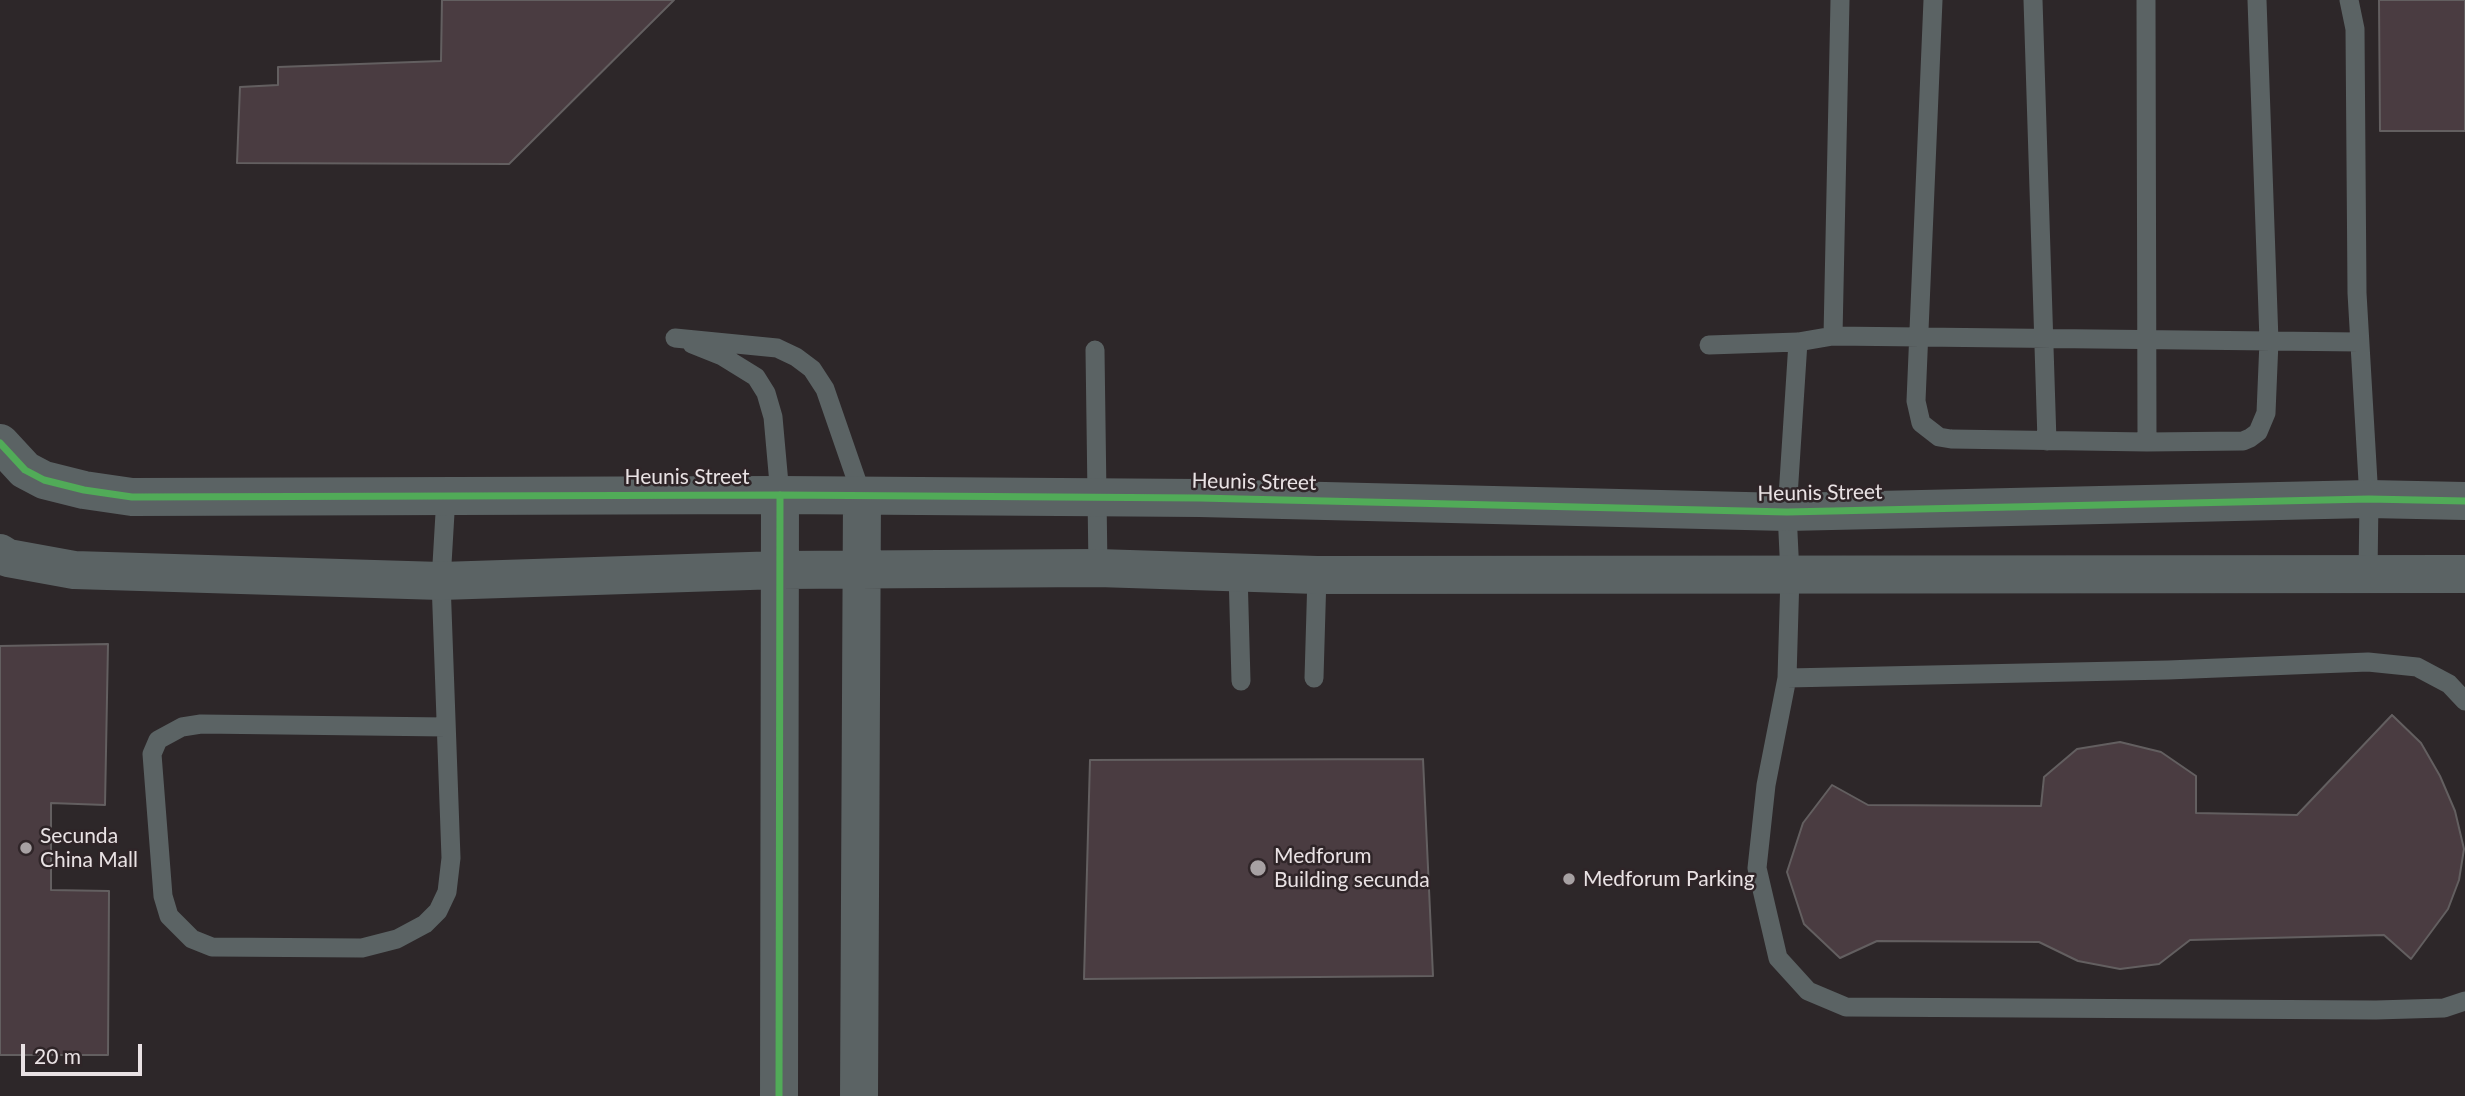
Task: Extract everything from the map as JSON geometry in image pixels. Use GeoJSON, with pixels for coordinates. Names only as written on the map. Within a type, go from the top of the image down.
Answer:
{"type":"FeatureCollection","features":[{"type":"Feature","properties":{"kind":"street","name":"Heunis Street"},"geometry":{"type":"LineString","coordinates":[[0,443],[25,470],[44,480],[84,490],[132,497],[780,495],[1199,498],[1787,512],[2369,499],[2465,501]]}},
{"type":"Feature","properties":{"kind":"street"},"geometry":{"type":"LineString","coordinates":[[779,1096],[780,495]]}},
{"type":"Feature","properties":{"kind":"street"},"geometry":{"type":"LineString","coordinates":[[859,1096],[862,496]]}},
{"type":"Feature","properties":{"kind":"street"},"geometry":{"type":"LineString","coordinates":[[0,553],[8,558],[74,570],[441,581],[779,570],[1098,568],[1317,575],[2465,574]]}},
{"type":"Feature","properties":{"kind":"lane"},"geometry":{"type":"LineString","coordinates":[[1833,336],[1840,0]]}},
{"type":"Feature","properties":{"kind":"lane"},"geometry":{"type":"LineString","coordinates":[[1933,0],[1916,401],[1921,423],[1939,437],[1951,439],[2147,442],[2243,440],[2258,432],[2266,413],[2269,341],[2257,0]]}},
{"type":"Feature","properties":{"kind":"lane"},"geometry":{"type":"LineString","coordinates":[[2033,0],[2047,441]]}},
{"type":"Feature","properties":{"kind":"lane"},"geometry":{"type":"LineString","coordinates":[[2146,0],[2147,442]]}},
{"type":"Feature","properties":{"kind":"lane"},"geometry":{"type":"LineString","coordinates":[[2349,0],[2355,29],[2358,342],[2369,499],[2368,574]]}},
{"type":"Feature","properties":{"kind":"lane"},"geometry":{"type":"LineString","coordinates":[[1709,345],[1798,342],[1833,336],[2358,342]]}},
{"type":"Feature","properties":{"kind":"lane"},"geometry":{"type":"LineString","coordinates":[[780,495],[773,417],[766,393],[756,377],[722,356],[675,338],[777,348],[796,356],[812,369],[825,389],[862,496]]}},
{"type":"Feature","properties":{"kind":"lane"},"geometry":{"type":"LineString","coordinates":[[1798,342],[1787,512],[1790,575],[1787,678],[1766,785],[1758,868],[1778,958],[1808,991],[1846,1007],[2376,1010],[2444,1008],[2465,1001]]}},
{"type":"Feature","properties":{"kind":"lane"},"geometry":{"type":"LineString","coordinates":[[1095,350],[1098,568]]}},
{"type":"Feature","properties":{"kind":"lane"},"geometry":{"type":"LineString","coordinates":[[446,495],[441,581],[451,858],[447,892],[438,911],[425,924],[397,939],[362,948],[212,947],[192,939],[169,916],[163,896],[152,754],[159,740],[182,727],[201,724],[446,727]]}},
{"type":"Feature","properties":{"kind":"lane"},"geometry":{"type":"LineString","coordinates":[[1238,572],[1241,681]]}},
{"type":"Feature","properties":{"kind":"lane"},"geometry":{"type":"LineString","coordinates":[[1314,678],[1317,575]]}},
{"type":"Feature","properties":{"kind":"lane"},"geometry":{"type":"LineString","coordinates":[[1787,678],[2168,670],[2368,662],[2417,667],[2449,684],[2465,701]]}},
{"type":"Feature","properties":{"kind":"building"},"geometry":{"type":"Polygon","coordinates":[[[442,0],[674,0],[509,164],[237,163],[240,87],[278,85],[278,67],[441,61],[442,0]]]}},
{"type":"Feature","properties":{"kind":"building"},"geometry":{"type":"Polygon","coordinates":[[[2379,0],[2465,0],[2465,131],[2380,131],[2379,0]]]}},
{"type":"Feature","properties":{"kind":"building","name":"Secunda China Mall"},"geometry":{"type":"Polygon","coordinates":[[[108,644],[105,805],[51,803],[51,890],[109,891],[108,1055],[0,1055],[0,646],[108,644]]]}},
{"type":"Feature","properties":{"kind":"building"},"geometry":{"type":"Polygon","coordinates":[[[2392,715],[2421,743],[2440,776],[2455,811],[2464,849],[2459,880],[2448,909],[2411,959],[2384,935],[2190,940],[2159,964],[2120,969],[2078,961],[2039,942],[1877,941],[1840,958],[1804,924],[1787,872],[1803,823],[1832,785],[1868,805],[2041,806],[2044,777],[2077,749],[2120,742],[2161,752],[2196,776],[2196,813],[2297,815],[2392,715]]]}},
{"type":"Feature","properties":{"kind":"building","name":"Medforum Building secunda"},"geometry":{"type":"Polygon","coordinates":[[[1423,759],[1433,976],[1084,979],[1090,760],[1423,759]]]}},
{"type":"Feature","properties":{"kind":"cycle path"},"geometry":{"type":"LineString","coordinates":[[0,443],[25,470],[44,480],[84,490],[132,497],[780,495],[1199,498],[1787,512],[2369,499],[2465,501]]}},
{"type":"Feature","properties":{"kind":"cycle path"},"geometry":{"type":"LineString","coordinates":[[779,1096],[780,495]]}},
{"type":"Feature","properties":{"kind":"place","name":"Secunda China Mall"},"geometry":{"type":"Point","coordinates":[26,848]}},
{"type":"Feature","properties":{"kind":"place","name":"Medforum Building secunda"},"geometry":{"type":"Point","coordinates":[1258,868]}},
{"type":"Feature","properties":{"kind":"place","name":"Medforum Parking"},"geometry":{"type":"Point","coordinates":[1569,879]}}]}
